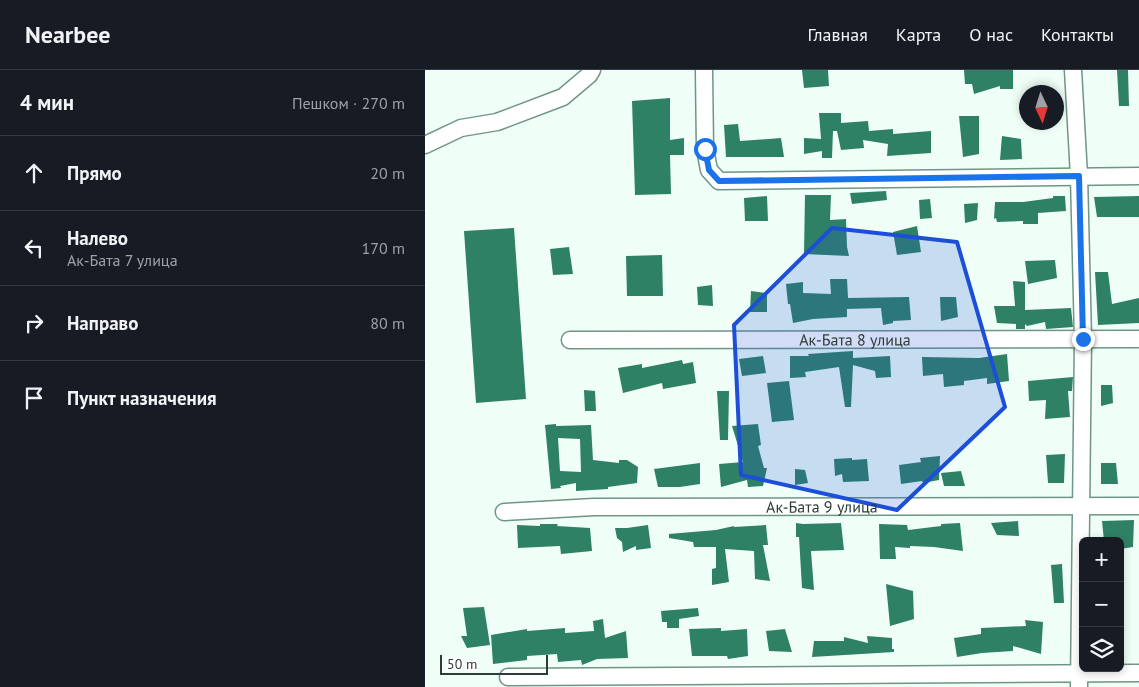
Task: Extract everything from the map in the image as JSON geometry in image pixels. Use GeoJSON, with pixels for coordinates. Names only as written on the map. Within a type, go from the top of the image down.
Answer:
{"type":"FeatureCollection","features":[{"type":"Feature","properties":{"kind":"street"},"geometry":{"type":"LineString","coordinates":[[425,145],[461,128],[497,122],[563,97],[589,75],[592,70]]}},
{"type":"Feature","properties":{"kind":"street"},"geometry":{"type":"LineString","coordinates":[[704,70],[705,149],[709,170],[719,181],[1139,176]]}},
{"type":"Feature","properties":{"kind":"street"},"geometry":{"type":"LineString","coordinates":[[1073,70],[1079,176],[1083,339],[1079,680]]}},
{"type":"Feature","properties":{"kind":"street","name":"Ак-Бата 8 улица"},"geometry":{"type":"LineString","coordinates":[[570,340],[1139,338]]}},
{"type":"Feature","properties":{"kind":"street","name":"Ак-Бата 9 улица"},"geometry":{"type":"LineString","coordinates":[[504,512],[593,507],[1139,506]]}},
{"type":"Feature","properties":{"kind":"street"},"geometry":{"type":"LineString","coordinates":[[508,677],[1079,680],[1139,673]]}},
{"type":"Feature","properties":{"kind":"highlighted area"},"geometry":{"type":"Polygon","coordinates":[[[832,228],[957,242],[1005,407],[897,510],[741,475],[734,325],[832,228]]]}},
{"type":"Feature","properties":{"kind":"building"},"geometry":{"type":"Polygon","coordinates":[[[802,70],[828,70],[829,86],[804,88],[802,70]]]}},
{"type":"Feature","properties":{"kind":"building"},"geometry":{"type":"Polygon","coordinates":[[[964,70],[1013,70],[1013,89],[1000,89],[1000,86],[974,94],[972,84],[965,84],[964,70]]]}},
{"type":"Feature","properties":{"kind":"building"},"geometry":{"type":"Polygon","coordinates":[[[1117,70],[1128,70],[1129,106],[1119,106],[1117,70]]]}},
{"type":"Feature","properties":{"kind":"building"},"geometry":{"type":"Polygon","coordinates":[[[670,98],[670,140],[684,138],[684,155],[670,155],[671,194],[635,195],[632,101],[670,98]]]}},
{"type":"Feature","properties":{"kind":"building"},"geometry":{"type":"Polygon","coordinates":[[[819,113],[841,113],[841,123],[868,121],[869,131],[893,129],[893,134],[931,131],[931,153],[887,156],[888,144],[863,140],[864,148],[841,150],[837,131],[833,131],[832,158],[822,158],[822,151],[804,154],[804,138],[821,139],[819,113]]]}},
{"type":"Feature","properties":{"kind":"building"},"geometry":{"type":"Polygon","coordinates":[[[959,116],[979,116],[979,154],[963,157],[959,116]]]}},
{"type":"Feature","properties":{"kind":"building"},"geometry":{"type":"Polygon","coordinates":[[[738,124],[740,141],[781,138],[784,157],[726,157],[724,125],[738,124]]]}},
{"type":"Feature","properties":{"kind":"building"},"geometry":{"type":"Polygon","coordinates":[[[1002,136],[1021,139],[1022,159],[1000,160],[1002,136]]]}},
{"type":"Feature","properties":{"kind":"building"},"geometry":{"type":"Polygon","coordinates":[[[886,191],[887,200],[852,204],[850,193],[886,191]]]}},
{"type":"Feature","properties":{"kind":"building"},"geometry":{"type":"Polygon","coordinates":[[[805,195],[831,195],[830,220],[846,219],[849,256],[804,254],[805,195]]]}},
{"type":"Feature","properties":{"kind":"building"},"geometry":{"type":"Polygon","coordinates":[[[767,196],[768,221],[745,221],[744,198],[767,196]]]}},
{"type":"Feature","properties":{"kind":"building"},"geometry":{"type":"Polygon","coordinates":[[[1053,196],[1065,196],[1066,211],[1038,213],[1038,224],[1023,224],[1023,221],[997,222],[996,218],[994,219],[995,202],[1023,202],[1053,198],[1053,196]]]}},
{"type":"Feature","properties":{"kind":"building"},"geometry":{"type":"Polygon","coordinates":[[[1139,196],[1139,217],[1097,217],[1094,197],[1139,196]]]}},
{"type":"Feature","properties":{"kind":"building"},"geometry":{"type":"Polygon","coordinates":[[[930,199],[932,218],[920,219],[919,200],[930,199]]]}},
{"type":"Feature","properties":{"kind":"building"},"geometry":{"type":"Polygon","coordinates":[[[978,203],[977,220],[965,223],[964,204],[978,203]]]}},
{"type":"Feature","properties":{"kind":"building"},"geometry":{"type":"Polygon","coordinates":[[[917,226],[921,252],[897,255],[893,232],[917,226]]]}},
{"type":"Feature","properties":{"kind":"building"},"geometry":{"type":"Polygon","coordinates":[[[514,228],[526,399],[476,403],[464,231],[514,228]]]}},
{"type":"Feature","properties":{"kind":"building"},"geometry":{"type":"Polygon","coordinates":[[[569,247],[573,274],[553,275],[550,249],[569,247]]]}},
{"type":"Feature","properties":{"kind":"building"},"geometry":{"type":"Polygon","coordinates":[[[662,255],[663,296],[627,296],[626,256],[662,255]]]}},
{"type":"Feature","properties":{"kind":"building"},"geometry":{"type":"Polygon","coordinates":[[[1055,260],[1057,278],[1028,284],[1025,261],[1055,260]]]}},
{"type":"Feature","properties":{"kind":"building"},"geometry":{"type":"Polygon","coordinates":[[[1095,272],[1108,272],[1112,304],[1139,298],[1139,323],[1098,325],[1095,272]]]}},
{"type":"Feature","properties":{"kind":"building"},"geometry":{"type":"Polygon","coordinates":[[[830,279],[847,279],[848,298],[909,297],[911,320],[893,321],[893,323],[883,325],[881,308],[847,309],[847,317],[813,319],[793,323],[790,304],[788,304],[786,284],[803,282],[803,293],[831,294],[830,279]]]}},
{"type":"Feature","properties":{"kind":"building"},"geometry":{"type":"Polygon","coordinates":[[[1013,281],[1025,282],[1025,310],[1071,308],[1073,327],[1046,329],[1045,322],[1027,326],[1025,324],[1025,329],[1016,329],[1016,324],[997,323],[994,306],[1015,306],[1013,281]]]}},
{"type":"Feature","properties":{"kind":"building"},"geometry":{"type":"Polygon","coordinates":[[[712,285],[713,306],[698,305],[697,287],[712,285]]]}},
{"type":"Feature","properties":{"kind":"building"},"geometry":{"type":"Polygon","coordinates":[[[751,291],[767,293],[767,312],[750,312],[751,291]]]}},
{"type":"Feature","properties":{"kind":"building"},"geometry":{"type":"Polygon","coordinates":[[[940,297],[956,297],[958,317],[941,321],[940,297]]]}},
{"type":"Feature","properties":{"kind":"building"},"geometry":{"type":"Polygon","coordinates":[[[853,351],[853,358],[890,356],[891,377],[876,378],[875,371],[853,365],[851,407],[845,407],[839,367],[805,372],[806,377],[790,378],[790,356],[809,356],[808,354],[853,351]]]}},
{"type":"Feature","properties":{"kind":"building"},"geometry":{"type":"Polygon","coordinates":[[[1007,354],[1009,381],[987,384],[987,378],[964,381],[964,385],[944,387],[943,374],[923,376],[922,357],[979,358],[1007,354]]]}},
{"type":"Feature","properties":{"kind":"building"},"geometry":{"type":"Polygon","coordinates":[[[763,356],[766,373],[742,376],[739,359],[763,356]]]}},
{"type":"Feature","properties":{"kind":"building"},"geometry":{"type":"Polygon","coordinates":[[[682,360],[683,364],[693,362],[696,383],[663,389],[662,383],[623,393],[618,368],[642,364],[642,368],[682,360]]]}},
{"type":"Feature","properties":{"kind":"building"},"geometry":{"type":"Polygon","coordinates":[[[1073,377],[1072,391],[1068,391],[1070,417],[1045,419],[1046,400],[1029,401],[1028,381],[1073,377]]]}},
{"type":"Feature","properties":{"kind":"building"},"geometry":{"type":"Polygon","coordinates":[[[789,381],[794,420],[772,422],[767,383],[789,381]]]}},
{"type":"Feature","properties":{"kind":"building"},"geometry":{"type":"Polygon","coordinates":[[[1101,385],[1112,385],[1113,403],[1101,406],[1101,385]]]}},
{"type":"Feature","properties":{"kind":"building"},"geometry":{"type":"Polygon","coordinates":[[[584,390],[595,391],[596,411],[585,411],[584,390]]]}},
{"type":"Feature","properties":{"kind":"building"},"geometry":{"type":"Polygon","coordinates":[[[717,391],[729,391],[728,440],[720,440],[717,391]]]}},
{"type":"Feature","properties":{"kind":"building"},"geometry":{"type":"Polygon","coordinates":[[[758,424],[761,445],[758,446],[764,468],[767,468],[763,486],[748,487],[747,480],[721,487],[719,464],[743,462],[732,426],[758,424]]]}},
{"type":"Feature","properties":{"kind":"building"},"geometry":{"type":"Polygon","coordinates":[[[545,425],[591,425],[593,460],[619,463],[619,460],[627,460],[638,467],[637,483],[608,487],[608,489],[576,491],[576,483],[551,489],[545,425]],[[558,438],[560,471],[581,472],[580,439],[558,438]]]}},
{"type":"Feature","properties":{"kind":"building"},"geometry":{"type":"Polygon","coordinates":[[[1065,454],[1064,483],[1048,483],[1046,455],[1065,454]]]}},
{"type":"Feature","properties":{"kind":"building"},"geometry":{"type":"Polygon","coordinates":[[[940,456],[939,480],[901,484],[899,465],[921,462],[920,458],[940,456]]]}},
{"type":"Feature","properties":{"kind":"building"},"geometry":{"type":"Polygon","coordinates":[[[852,458],[852,460],[867,459],[869,481],[843,482],[842,474],[835,476],[834,459],[852,458]]]}},
{"type":"Feature","properties":{"kind":"building"},"geometry":{"type":"Polygon","coordinates":[[[700,463],[700,484],[680,487],[658,487],[654,469],[700,463]]]}},
{"type":"Feature","properties":{"kind":"building"},"geometry":{"type":"Polygon","coordinates":[[[1101,463],[1116,463],[1118,484],[1101,484],[1101,463]]]}},
{"type":"Feature","properties":{"kind":"building"},"geometry":{"type":"Polygon","coordinates":[[[795,469],[805,470],[808,483],[795,485],[795,469]]]}},
{"type":"Feature","properties":{"kind":"building"},"geometry":{"type":"Polygon","coordinates":[[[961,471],[965,486],[944,486],[941,473],[961,471]]]}},
{"type":"Feature","properties":{"kind":"building"},"geometry":{"type":"Polygon","coordinates":[[[1134,520],[1133,547],[1124,548],[1124,537],[1104,537],[1102,521],[1134,520]]]}},
{"type":"Feature","properties":{"kind":"building"},"geometry":{"type":"Polygon","coordinates":[[[1018,521],[1019,536],[997,535],[991,523],[1018,521]]]}},
{"type":"Feature","properties":{"kind":"building"},"geometry":{"type":"Polygon","coordinates":[[[796,523],[841,523],[844,550],[811,551],[814,590],[802,588],[799,537],[796,537],[796,523]]]}},
{"type":"Feature","properties":{"kind":"building"},"geometry":{"type":"Polygon","coordinates":[[[960,523],[963,551],[934,547],[895,547],[896,559],[880,559],[879,524],[907,525],[908,530],[941,526],[941,524],[960,523]]]}},
{"type":"Feature","properties":{"kind":"building"},"geometry":{"type":"Polygon","coordinates":[[[540,524],[590,528],[592,551],[561,554],[560,546],[518,548],[517,525],[540,526],[540,524]]]}},
{"type":"Feature","properties":{"kind":"building"},"geometry":{"type":"Polygon","coordinates":[[[648,525],[651,548],[636,550],[636,546],[623,552],[622,542],[617,538],[615,528],[648,525]]]}},
{"type":"Feature","properties":{"kind":"building"},"geometry":{"type":"Polygon","coordinates":[[[766,525],[768,545],[763,545],[770,581],[755,579],[754,551],[725,549],[729,582],[712,585],[712,569],[716,568],[716,547],[694,547],[693,542],[669,538],[669,534],[716,530],[734,526],[766,525]]]}},
{"type":"Feature","properties":{"kind":"building"},"geometry":{"type":"Polygon","coordinates":[[[1062,564],[1064,603],[1054,603],[1051,565],[1062,564]]]}},
{"type":"Feature","properties":{"kind":"building"},"geometry":{"type":"Polygon","coordinates":[[[886,584],[913,591],[914,619],[890,626],[886,584]]]}},
{"type":"Feature","properties":{"kind":"building"},"geometry":{"type":"Polygon","coordinates":[[[484,607],[490,645],[467,648],[461,636],[467,636],[463,608],[484,607]]]}},
{"type":"Feature","properties":{"kind":"building"},"geometry":{"type":"Polygon","coordinates":[[[698,608],[699,616],[679,619],[679,628],[667,628],[667,622],[662,622],[661,611],[698,608]]]}},
{"type":"Feature","properties":{"kind":"building"},"geometry":{"type":"Polygon","coordinates":[[[603,619],[605,638],[626,631],[628,658],[597,659],[582,665],[581,660],[558,662],[557,654],[527,656],[527,660],[493,664],[491,635],[527,629],[527,631],[565,628],[565,633],[594,631],[593,621],[603,619]]]}},
{"type":"Feature","properties":{"kind":"building"},"geometry":{"type":"Polygon","coordinates":[[[1025,620],[1043,622],[1041,654],[1013,646],[1013,651],[957,657],[954,638],[981,634],[981,628],[1026,626],[1025,620]]]}},
{"type":"Feature","properties":{"kind":"building"},"geometry":{"type":"Polygon","coordinates":[[[721,628],[721,631],[747,629],[748,656],[728,659],[727,656],[692,656],[689,629],[721,628]]]}},
{"type":"Feature","properties":{"kind":"building"},"geometry":{"type":"Polygon","coordinates":[[[785,629],[792,652],[769,651],[766,631],[785,629]]]}},
{"type":"Feature","properties":{"kind":"building"},"geometry":{"type":"Polygon","coordinates":[[[867,636],[892,638],[892,649],[894,649],[894,652],[812,657],[814,641],[844,641],[844,637],[868,643],[867,636]]]}},
{"type":"Feature","properties":{"kind":"route"},"geometry":{"type":"LineString","coordinates":[[705,149],[709,170],[719,181],[1079,176],[1083,339]]}}]}
